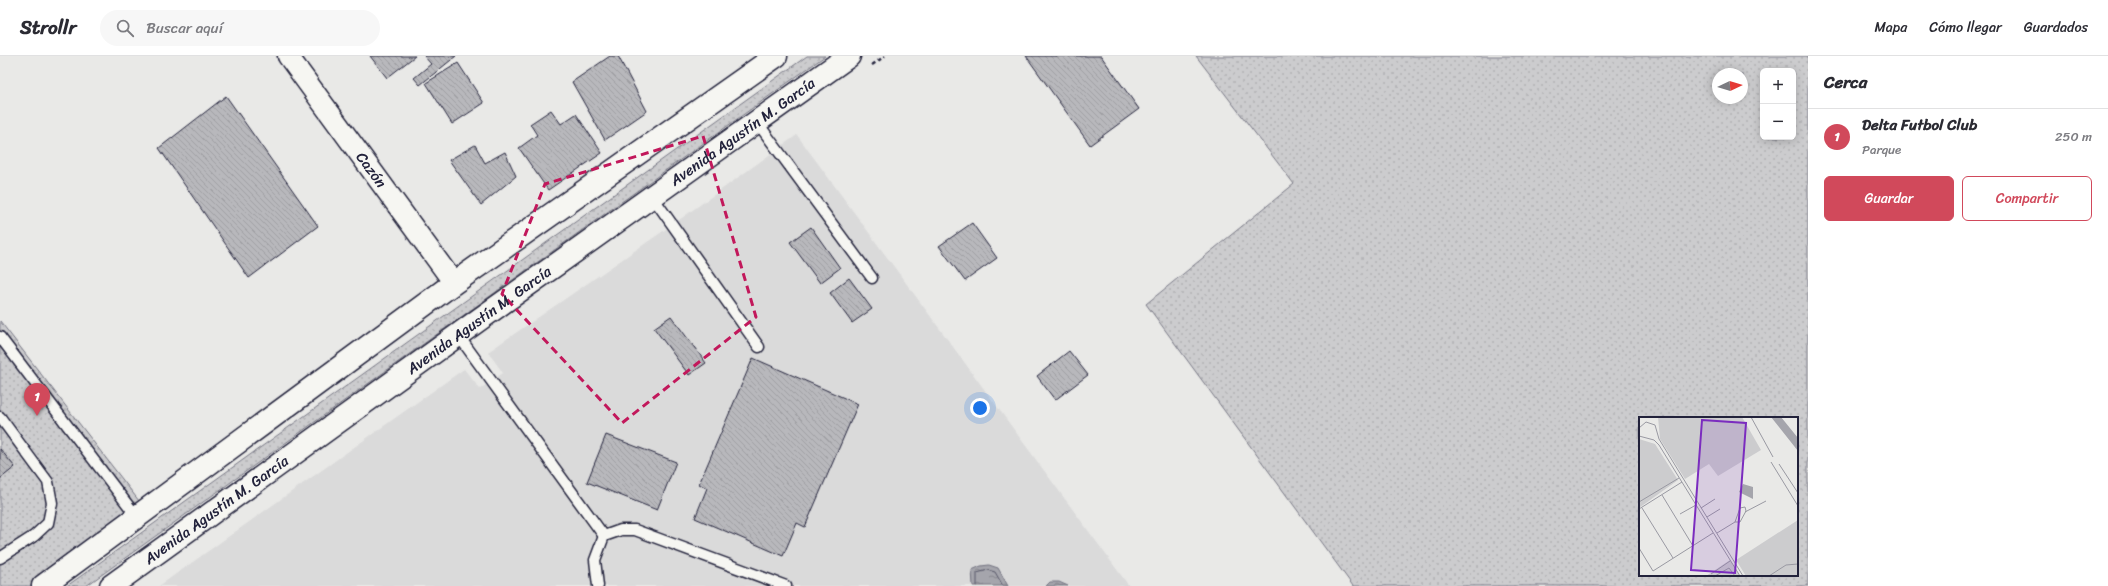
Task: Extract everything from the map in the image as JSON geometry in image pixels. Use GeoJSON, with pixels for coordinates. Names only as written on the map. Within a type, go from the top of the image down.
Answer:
{"type":"FeatureCollection","features":[{"type":"Feature","properties":{"kind":"main road"},"geometry":{"type":"LineString","coordinates":[[43,586],[454,283],[776,56]]}},
{"type":"Feature","properties":{"kind":"main road","name":"Avenida Agustín M. García"},"geometry":{"type":"LineString","coordinates":[[111,586],[458,335],[849,56]]}},
{"type":"Feature","properties":{"kind":"street","name":"Cazón"},"geometry":{"type":"LineString","coordinates":[[292,57],[454,283]]}},
{"type":"Feature","properties":{"kind":"lane"},"geometry":{"type":"LineString","coordinates":[[757,122],[872,278]]}},
{"type":"Feature","properties":{"kind":"lane"},"geometry":{"type":"LineString","coordinates":[[652,196],[759,347]]}},
{"type":"Feature","properties":{"kind":"lane"},"geometry":{"type":"LineString","coordinates":[[458,335],[604,536]]}},
{"type":"Feature","properties":{"kind":"lane"},"geometry":{"type":"LineString","coordinates":[[0,338],[136,517]]}},
{"type":"Feature","properties":{"kind":"lane"},"geometry":{"type":"LineString","coordinates":[[0,417],[48,482],[52,503],[48,523],[34,536],[0,558]]}},
{"type":"Feature","properties":{"kind":"lane"},"geometry":{"type":"LineString","coordinates":[[604,536],[621,530],[635,530],[786,586]]}},
{"type":"Feature","properties":{"kind":"lane"},"geometry":{"type":"LineString","coordinates":[[598,586],[595,560],[604,536]]}},
{"type":"Feature","properties":{"kind":"highlighted area"},"geometry":{"type":"Polygon","coordinates":[[[703,136],[756,317],[622,423],[502,294],[545,184],[703,136]]]}},
{"type":"Feature","properties":{"kind":"shaded area"},"geometry":{"type":"Polygon","coordinates":[[[807,56],[825,56],[86,586],[67,586],[807,56]]]}},
{"type":"Feature","properties":{"kind":"shaded area"},"geometry":{"type":"Polygon","coordinates":[[[1196,56],[1808,56],[1808,586],[1353,586],[1146,304],[1294,184],[1196,56]]]}},
{"type":"Feature","properties":{"kind":"shaded area"},"geometry":{"type":"Polygon","coordinates":[[[797,135],[1129,586],[159,586],[464,369],[480,389],[503,373],[488,352],[672,225],[797,135]]]}},
{"type":"Feature","properties":{"kind":"shaded area"},"geometry":{"type":"Polygon","coordinates":[[[0,321],[146,510],[43,586],[0,586],[0,321]]]}},
{"type":"Feature","properties":{"kind":"water"},"geometry":{"type":"Polygon","coordinates":[[[989,565],[998,568],[1008,586],[973,586],[972,570],[981,566],[989,565]]]}},
{"type":"Feature","properties":{"kind":"water"},"geometry":{"type":"Polygon","coordinates":[[[1050,582],[1059,582],[1068,586],[1046,586],[1050,582]]]}},
{"type":"Feature","properties":{"kind":"building"},"geometry":{"type":"Polygon","coordinates":[[[370,56],[415,56],[387,78],[370,56]]]}},
{"type":"Feature","properties":{"kind":"building"},"geometry":{"type":"Polygon","coordinates":[[[424,56],[456,56],[420,85],[414,78],[431,64],[424,56]]]}},
{"type":"Feature","properties":{"kind":"building"},"geometry":{"type":"Polygon","coordinates":[[[610,56],[618,56],[647,111],[605,140],[572,82],[610,56]]]}},
{"type":"Feature","properties":{"kind":"building"},"geometry":{"type":"Polygon","coordinates":[[[1026,56],[1101,56],[1139,109],[1090,145],[1026,56]]]}},
{"type":"Feature","properties":{"kind":"building"},"geometry":{"type":"Polygon","coordinates":[[[458,63],[484,103],[452,124],[426,83],[458,63]]]}},
{"type":"Feature","properties":{"kind":"building"},"geometry":{"type":"Polygon","coordinates":[[[226,96],[318,226],[249,278],[159,148],[226,96]]]}},
{"type":"Feature","properties":{"kind":"building"},"geometry":{"type":"Polygon","coordinates":[[[551,110],[561,124],[576,114],[602,153],[548,190],[519,148],[537,135],[530,124],[551,110]]]}},
{"type":"Feature","properties":{"kind":"building"},"geometry":{"type":"Polygon","coordinates":[[[475,145],[485,163],[505,152],[516,176],[481,205],[449,160],[475,145]]]}},
{"type":"Feature","properties":{"kind":"building"},"geometry":{"type":"Polygon","coordinates":[[[972,223],[997,258],[965,281],[939,246],[972,223]]]}},
{"type":"Feature","properties":{"kind":"building"},"geometry":{"type":"Polygon","coordinates":[[[811,227],[840,268],[820,283],[790,242],[811,227]]]}},
{"type":"Feature","properties":{"kind":"building"},"geometry":{"type":"Polygon","coordinates":[[[849,278],[872,309],[852,323],[830,293],[849,278]]]}},
{"type":"Feature","properties":{"kind":"building"},"geometry":{"type":"Polygon","coordinates":[[[671,316],[706,363],[689,375],[654,328],[671,316]]]}},
{"type":"Feature","properties":{"kind":"building"},"geometry":{"type":"Polygon","coordinates":[[[1069,351],[1088,375],[1055,400],[1037,376],[1069,351]]]}},
{"type":"Feature","properties":{"kind":"building"},"geometry":{"type":"Polygon","coordinates":[[[753,358],[858,404],[805,527],[797,523],[783,556],[695,518],[707,488],[699,484],[753,358]]]}},
{"type":"Feature","properties":{"kind":"building"},"geometry":{"type":"Polygon","coordinates":[[[606,435],[676,462],[657,510],[587,482],[606,435]]]}},
{"type":"Feature","properties":{"kind":"building"},"geometry":{"type":"Polygon","coordinates":[[[0,449],[15,467],[0,479],[0,449]]]}},
{"type":"Feature","properties":{"kind":"place","name":"Delta Futbol Club"},"geometry":{"type":"Point","coordinates":[37,416]}}]}
